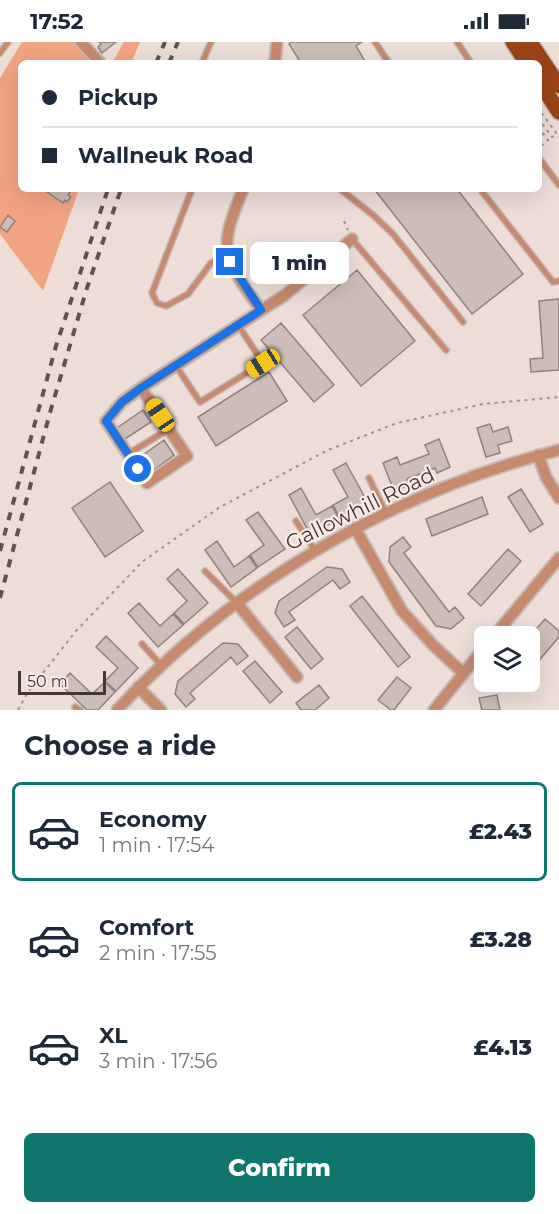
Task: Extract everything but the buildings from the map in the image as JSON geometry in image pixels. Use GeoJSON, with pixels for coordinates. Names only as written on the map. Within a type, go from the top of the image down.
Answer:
{"type":"FeatureCollection","features":[{"type":"Feature","properties":{"kind":"main road"},"geometry":{"type":"LineString","coordinates":[[513,42],[525,60]]}},
{"type":"Feature","properties":{"kind":"main road"},"geometry":{"type":"LineString","coordinates":[[530,42],[542,60]]}},
{"type":"Feature","properties":{"kind":"main road"},"geometry":{"type":"LineString","coordinates":[[542,60],[559,86]]}},
{"type":"Feature","properties":{"kind":"main road"},"geometry":{"type":"LineString","coordinates":[[542,86],[559,112]]}},
{"type":"Feature","properties":{"kind":"street"},"geometry":{"type":"LineString","coordinates":[[81,42],[97,60]]}},
{"type":"Feature","properties":{"kind":"street"},"geometry":{"type":"LineString","coordinates":[[275,60],[277,42]]}},
{"type":"Feature","properties":{"kind":"street"},"geometry":{"type":"LineString","coordinates":[[242,192],[228,233],[228,254],[230,262],[261,310]]}},
{"type":"Feature","properties":{"kind":"street"},"geometry":{"type":"LineString","coordinates":[[141,388],[187,456],[147,483],[106,421],[122,402],[141,388],[285,295],[352,238]]}},
{"type":"Feature","properties":{"kind":"street","name":"Gallowhill Road"},"geometry":{"type":"LineString","coordinates":[[117,710],[161,665],[236,602],[314,549],[386,513],[467,479],[559,450]]}},
{"type":"Feature","properties":{"kind":"street"},"geometry":{"type":"LineString","coordinates":[[538,455],[546,477],[559,498]]}},
{"type":"Feature","properties":{"kind":"street"},"geometry":{"type":"LineString","coordinates":[[355,528],[402,611],[433,645],[464,673]]}},
{"type":"Feature","properties":{"kind":"street"},"geometry":{"type":"LineString","coordinates":[[502,626],[559,558]]}},
{"type":"Feature","properties":{"kind":"street"},"geometry":{"type":"LineString","coordinates":[[236,602],[297,677]]}},
{"type":"Feature","properties":{"kind":"street"},"geometry":{"type":"LineString","coordinates":[[434,710],[474,660]]}},
{"type":"Feature","properties":{"kind":"street"},"geometry":{"type":"LineString","coordinates":[[138,687],[161,710]]}},
{"type":"Feature","properties":{"kind":"lane"},"geometry":{"type":"LineString","coordinates":[[0,53],[8,42]]}},
{"type":"Feature","properties":{"kind":"lane"},"geometry":{"type":"LineString","coordinates":[[203,60],[211,42]]}},
{"type":"Feature","properties":{"kind":"lane"},"geometry":{"type":"LineString","coordinates":[[375,42],[387,60]]}},
{"type":"Feature","properties":{"kind":"lane"},"geometry":{"type":"LineString","coordinates":[[457,42],[469,60]]}},
{"type":"Feature","properties":{"kind":"lane"},"geometry":{"type":"LineString","coordinates":[[542,162],[559,185]]}},
{"type":"Feature","properties":{"kind":"lane"},"geometry":{"type":"LineString","coordinates":[[191,192],[152,293],[157,303],[166,306],[188,294],[211,263],[228,254]]}},
{"type":"Feature","properties":{"kind":"lane"},"geometry":{"type":"LineString","coordinates":[[344,192],[374,215],[393,234],[463,322]]}},
{"type":"Feature","properties":{"kind":"lane"},"geometry":{"type":"LineString","coordinates":[[482,192],[553,282],[559,281]]}},
{"type":"Feature","properties":{"kind":"lane"},"geometry":{"type":"LineString","coordinates":[[352,238],[446,350]]}},
{"type":"Feature","properties":{"kind":"lane"},"geometry":{"type":"LineString","coordinates":[[176,366],[200,402],[263,363],[238,325]]}},
{"type":"Feature","properties":{"kind":"lane"},"geometry":{"type":"LineString","coordinates":[[128,454],[169,429]]}},
{"type":"Feature","properties":{"kind":"lane"},"geometry":{"type":"LineString","coordinates":[[369,478],[386,513]]}},
{"type":"Feature","properties":{"kind":"lane"},"geometry":{"type":"LineString","coordinates":[[296,521],[314,549]]}},
{"type":"Feature","properties":{"kind":"lane"},"geometry":{"type":"LineString","coordinates":[[205,571],[236,602]]}},
{"type":"Feature","properties":{"kind":"lane"},"geometry":{"type":"LineString","coordinates":[[142,644],[161,665]]}},
{"type":"Feature","properties":{"kind":"path"},"geometry":{"type":"LineString","coordinates":[[542,132],[548,140],[542,145]]}},
{"type":"Feature","properties":{"kind":"path"},"geometry":{"type":"LineString","coordinates":[[18,710],[28,693],[76,631],[142,562],[220,507],[328,450],[397,423],[483,404],[559,397]]}},
{"type":"Feature","properties":{"kind":"shaded area"},"geometry":{"type":"Polygon","coordinates":[[[22,42],[75,42],[92,60],[18,60],[18,192],[78,192],[43,291],[0,234],[0,78],[22,42]]]}},
{"type":"Feature","properties":{"kind":"shaded area"},"geometry":{"type":"Polygon","coordinates":[[[124,42],[140,42],[132,60],[114,60],[124,42]]]}},
{"type":"Feature","properties":{"kind":"railway"},"geometry":{"type":"LineString","coordinates":[[157,60],[165,42]]}},
{"type":"Feature","properties":{"kind":"railway"},"geometry":{"type":"LineString","coordinates":[[170,60],[178,42]]}},
{"type":"Feature","properties":{"kind":"railway"},"geometry":{"type":"LineString","coordinates":[[0,551],[56,346],[107,192]]}},
{"type":"Feature","properties":{"kind":"railway"},"geometry":{"type":"LineString","coordinates":[[0,598],[51,409],[87,288],[120,192]]}},
{"type":"Feature","properties":{"kind":"route"},"geometry":{"type":"LineString","coordinates":[[138,469],[106,421],[122,402],[141,388],[261,310],[230,262]]}}]}
